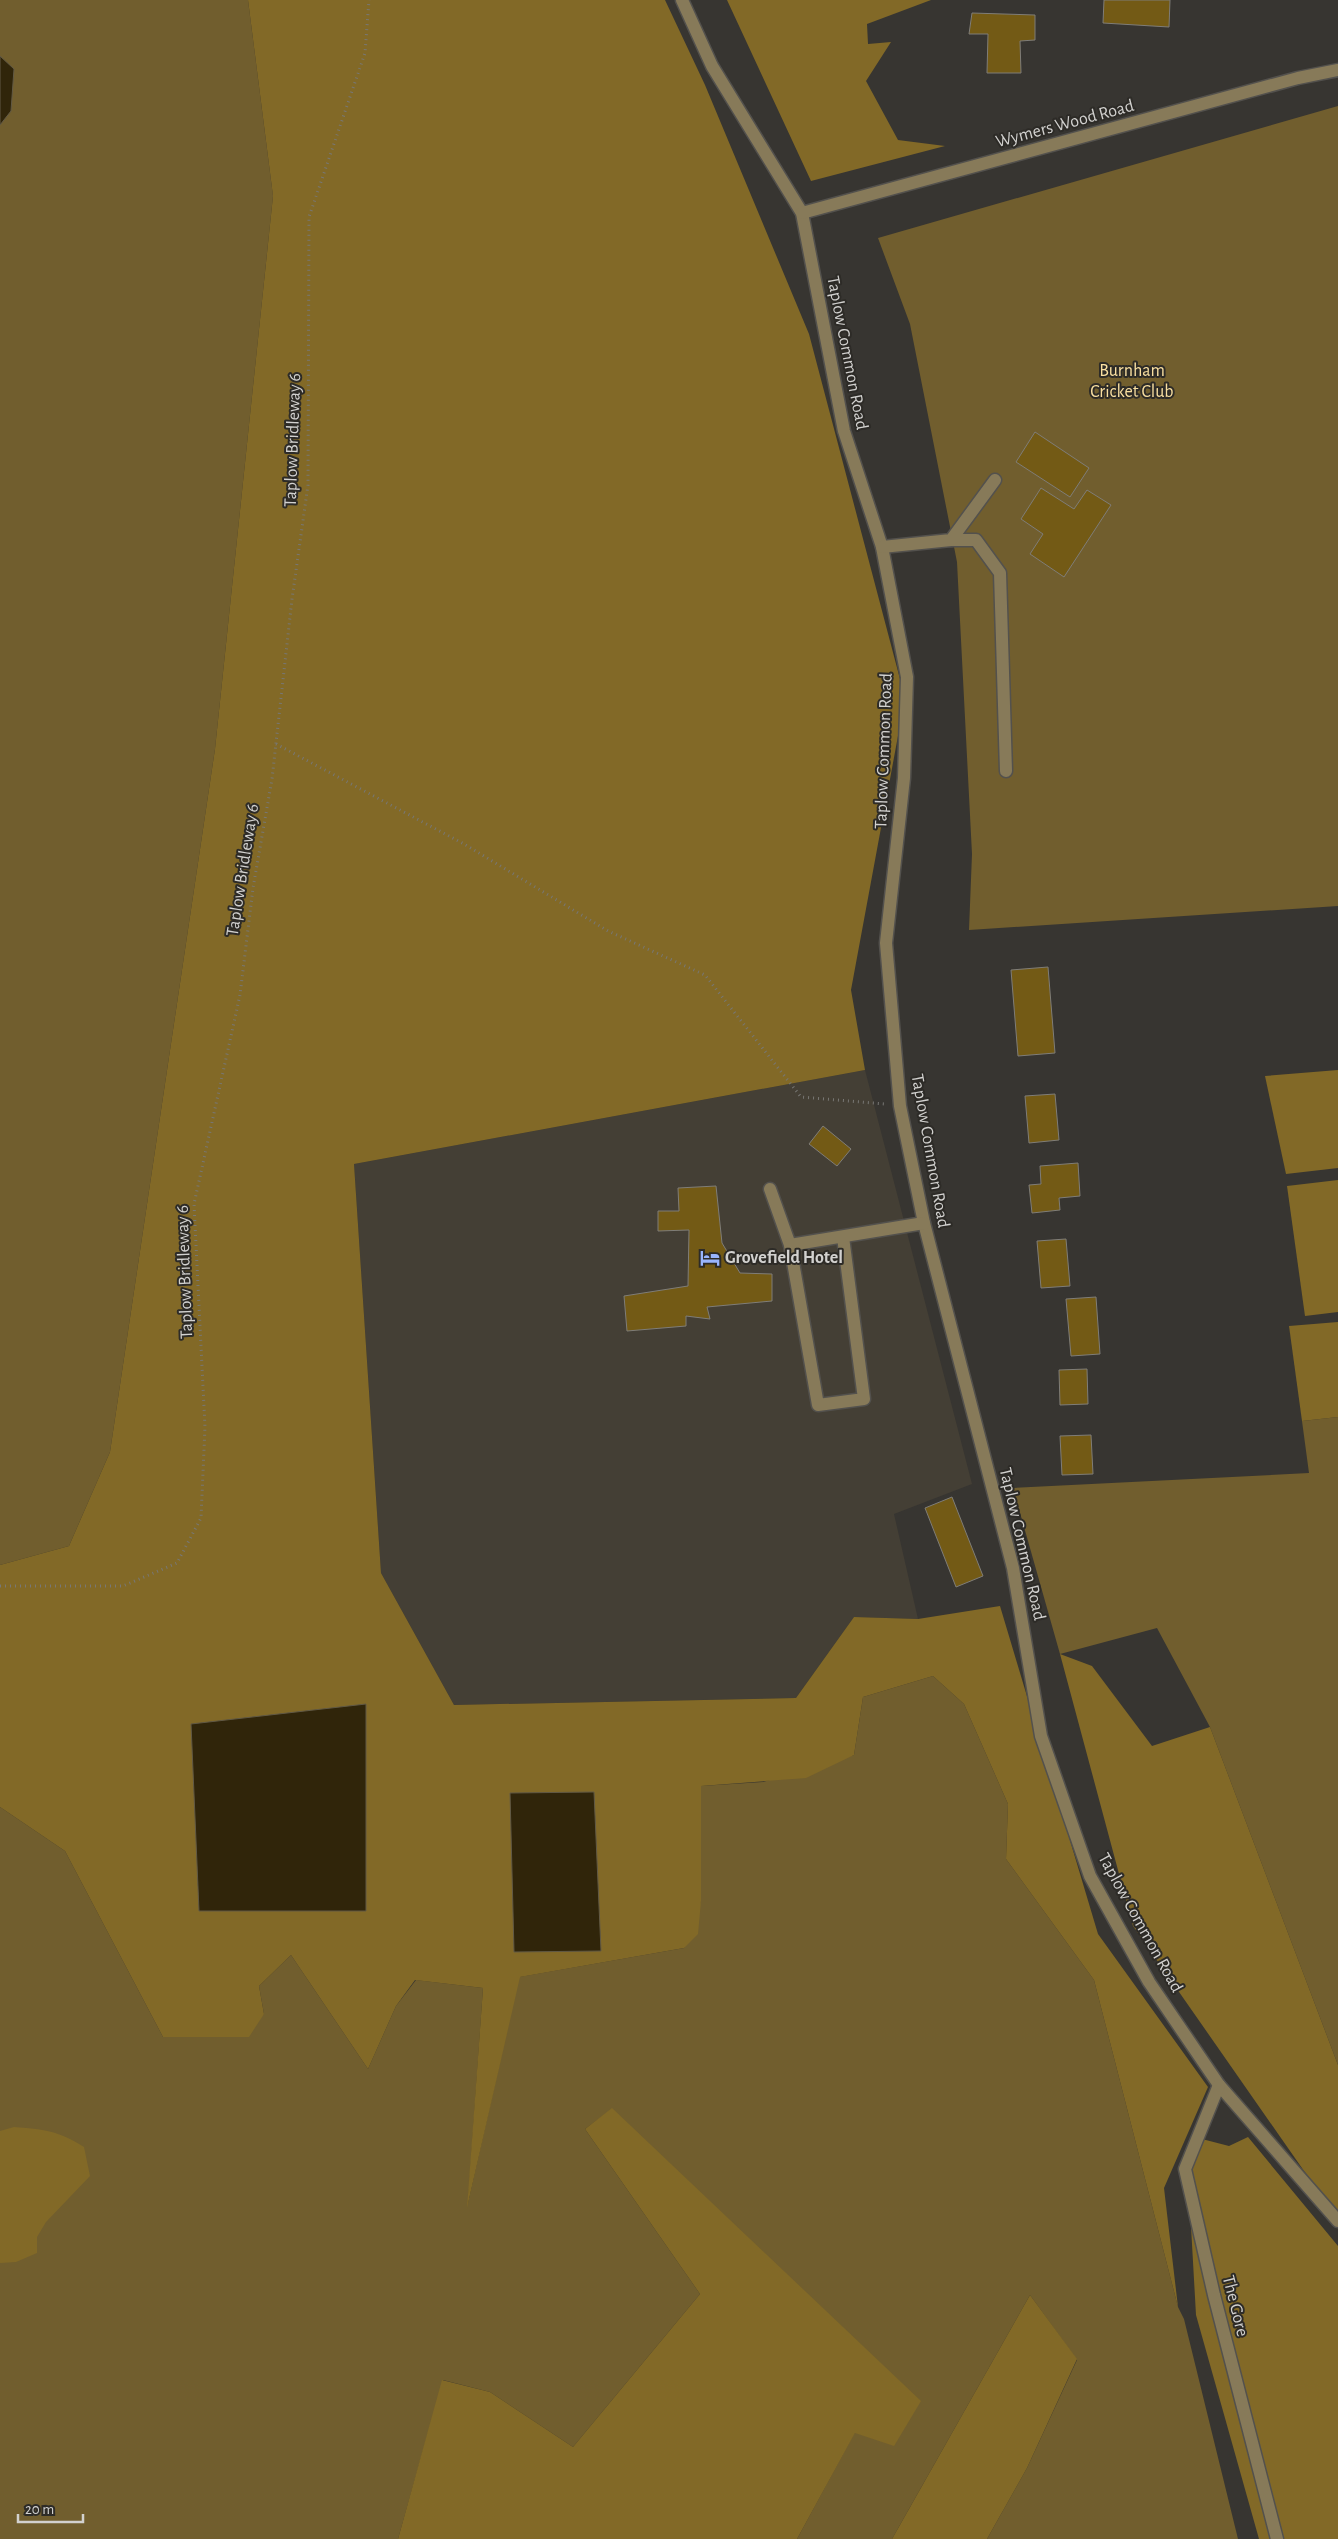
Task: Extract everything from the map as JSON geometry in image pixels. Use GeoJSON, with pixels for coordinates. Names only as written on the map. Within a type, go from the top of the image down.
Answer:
{"type":"FeatureCollection","features":[{"type":"Feature","properties":{"kind":"street","name":"Taplow Common Road"},"geometry":{"type":"LineString","coordinates":[[682,0],[712,66],[802,213],[844,431],[882,547],[907,677],[904,778],[886,943],[900,1106],[924,1223],[1013,1568],[1041,1736],[1090,1876],[1149,1982],[1219,2085],[1338,2221]]}},
{"type":"Feature","properties":{"kind":"street","name":"Wymers Wood Road"},"geometry":{"type":"LineString","coordinates":[[802,213],[1298,78],[1338,70]]}},
{"type":"Feature","properties":{"kind":"street"},"geometry":{"type":"LineString","coordinates":[[951,540],[995,480]]}},
{"type":"Feature","properties":{"kind":"street"},"geometry":{"type":"LineString","coordinates":[[882,547],[951,540],[976,540],[1000,572],[1006,771]]}},
{"type":"Feature","properties":{"kind":"street"},"geometry":{"type":"LineString","coordinates":[[770,1190],[790,1245],[818,1405],[864,1399],[843,1236]]}},
{"type":"Feature","properties":{"kind":"street"},"geometry":{"type":"LineString","coordinates":[[790,1245],[924,1223]]}},
{"type":"Feature","properties":{"kind":"street","name":"The Gore"},"geometry":{"type":"LineString","coordinates":[[1219,2085],[1185,2169],[1214,2295],[1277,2539]]}},
{"type":"Feature","properties":{"kind":"path","name":"Taplow Bridleway 6"},"geometry":{"type":"LineString","coordinates":[[0,1586],[123,1586],[177,1563],[201,1518],[205,1427],[194,1204],[240,995],[253,888],[276,744],[292,599],[308,485],[310,217],[365,53],[369,0]]}},
{"type":"Feature","properties":{"kind":"path"},"geometry":{"type":"LineString","coordinates":[[276,744],[464,844],[608,931],[705,975],[801,1097],[900,1106]]}},
{"type":"Feature","properties":{"kind":"shaded area"},"geometry":{"type":"Polygon","coordinates":[[[248,0],[665,0],[705,85],[809,334],[905,698],[851,990],[865,1070],[354,1164],[381,1573],[454,1705],[796,1698],[854,1617],[918,1619],[1000,1606],[1098,1934],[1208,2087],[1164,2188],[1178,2307],[1094,1980],[1006,1859],[1008,1804],[964,1704],[933,1676],[863,1697],[854,1755],[806,1778],[701,1786],[701,1901],[698,1934],[684,1948],[520,1977],[467,2208],[483,1988],[415,1980],[396,2006],[368,2069],[291,1955],[259,1986],[264,2014],[249,2037],[163,2037],[65,1851],[0,1807],[0,1565],[69,1546],[110,1452],[215,749],[273,196],[248,0]]]}},
{"type":"Feature","properties":{"kind":"shaded area"},"geometry":{"type":"Polygon","coordinates":[[[727,0],[931,0],[867,24],[868,44],[891,42],[866,81],[898,140],[945,146],[811,181],[727,0]]]}},
{"type":"Feature","properties":{"kind":"shaded area"},"geometry":{"type":"Polygon","coordinates":[[[0,56],[14,69],[11,111],[0,125],[0,56]]]}},
{"type":"Feature","properties":{"kind":"shaded area"},"geometry":{"type":"Polygon","coordinates":[[[865,1070],[972,1484],[894,1514],[918,1619],[854,1617],[796,1698],[454,1705],[381,1573],[354,1164],[865,1070]]]}},
{"type":"Feature","properties":{"kind":"shaded area"},"geometry":{"type":"Polygon","coordinates":[[[1338,1070],[1338,1168],[1286,1174],[1265,1076],[1338,1070]]]}},
{"type":"Feature","properties":{"kind":"shaded area"},"geometry":{"type":"Polygon","coordinates":[[[1338,1180],[1338,1312],[1305,1316],[1287,1186],[1338,1180]]]}},
{"type":"Feature","properties":{"kind":"shaded area"},"geometry":{"type":"Polygon","coordinates":[[[1338,1322],[1338,1417],[1302,1421],[1289,1326],[1338,1322]]]}},
{"type":"Feature","properties":{"kind":"shaded area"},"geometry":{"type":"Polygon","coordinates":[[[1060,1654],[1092,1666],[1152,1746],[1210,1727],[1338,2065],[1338,2213],[1304,2171],[1133,1926],[1060,1654]]]}},
{"type":"Feature","properties":{"kind":"shaded area"},"geometry":{"type":"Polygon","coordinates":[[[366,1704],[366,1911],[199,1911],[191,1724],[366,1704]]]}},
{"type":"Feature","properties":{"kind":"shaded area"},"geometry":{"type":"Polygon","coordinates":[[[594,1792],[601,1951],[514,1952],[510,1793],[594,1792]]]}},
{"type":"Feature","properties":{"kind":"shaded area"},"geometry":{"type":"Polygon","coordinates":[[[612,2108],[921,2401],[894,2446],[855,2433],[797,2539],[398,2539],[442,2380],[490,2392],[573,2447],[700,2294],[585,2129],[612,2108]]]}},
{"type":"Feature","properties":{"kind":"shaded area"},"geometry":{"type":"Polygon","coordinates":[[[14,2127],[59,2134],[84,2147],[90,2176],[46,2222],[37,2237],[37,2253],[16,2262],[0,2263],[0,2131],[14,2127]]]}},
{"type":"Feature","properties":{"kind":"shaded area"},"geometry":{"type":"Polygon","coordinates":[[[1248,2137],[1338,2246],[1338,2539],[1259,2539],[1196,2315],[1188,2173],[1202,2139],[1229,2146],[1248,2137]]]}},
{"type":"Feature","properties":{"kind":"shaded area"},"geometry":{"type":"Polygon","coordinates":[[[1030,2295],[1077,2359],[1027,2468],[987,2539],[892,2539],[1030,2295]]]}},
{"type":"Feature","properties":{"kind":"green space"},"geometry":{"type":"Polygon","coordinates":[[[0,0],[248,0],[273,196],[215,749],[110,1452],[69,1546],[0,1565],[0,0]]]}},
{"type":"Feature","properties":{"kind":"green space","name":"Burnham Cricket Club"},"geometry":{"type":"Polygon","coordinates":[[[1338,106],[1338,906],[969,930],[972,854],[957,562],[910,324],[878,238],[1338,106]]]}},
{"type":"Feature","properties":{"kind":"green space"},"geometry":{"type":"Polygon","coordinates":[[[1338,1417],[1338,2065],[1210,1727],[1157,1628],[1060,1654],[1013,1488],[1309,1473],[1302,1421],[1338,1417]]]}},
{"type":"Feature","properties":{"kind":"green space"},"geometry":{"type":"Polygon","coordinates":[[[933,1676],[964,1704],[1008,1804],[1006,1859],[1094,1980],[1178,2307],[1184,2319],[1238,2539],[987,2539],[1027,2468],[1077,2360],[1030,2295],[892,2539],[797,2539],[855,2432],[612,2109],[585,2129],[700,2294],[573,2447],[490,2392],[443,2380],[398,2539],[0,2539],[0,1807],[65,1851],[163,2037],[202,2036],[264,2014],[259,1986],[291,1955],[368,2069],[396,2006],[416,1980],[483,1988],[468,2203],[519,1977],[684,1948],[701,1901],[701,1786],[763,1782],[854,1755],[863,1697],[933,1676]]]}},
{"type":"Feature","properties":{"kind":"building"},"geometry":{"type":"Polygon","coordinates":[[[1104,0],[1170,0],[1169,27],[1103,23],[1104,0]]]}},
{"type":"Feature","properties":{"kind":"building"},"geometry":{"type":"Polygon","coordinates":[[[972,13],[1035,15],[1035,40],[1020,41],[1021,73],[987,73],[988,34],[969,34],[972,13]]]}},
{"type":"Feature","properties":{"kind":"building"},"geometry":{"type":"Polygon","coordinates":[[[1035,432],[1089,468],[1070,497],[1016,462],[1035,432]]]}},
{"type":"Feature","properties":{"kind":"building"},"geometry":{"type":"Polygon","coordinates":[[[1041,488],[1074,509],[1087,490],[1111,505],[1064,577],[1030,554],[1043,534],[1021,519],[1041,488]]]}},
{"type":"Feature","properties":{"kind":"building"},"geometry":{"type":"Polygon","coordinates":[[[1048,967],[1055,1053],[1018,1056],[1011,970],[1048,967]]]}},
{"type":"Feature","properties":{"kind":"building"},"geometry":{"type":"Polygon","coordinates":[[[1055,1094],[1059,1140],[1029,1143],[1025,1096],[1055,1094]]]}},
{"type":"Feature","properties":{"kind":"building"},"geometry":{"type":"Polygon","coordinates":[[[823,1126],[851,1149],[837,1166],[809,1144],[823,1126]]]}},
{"type":"Feature","properties":{"kind":"building"},"geometry":{"type":"Polygon","coordinates":[[[1078,1163],[1080,1196],[1059,1198],[1060,1210],[1032,1213],[1029,1185],[1041,1184],[1040,1166],[1078,1163]]]}},
{"type":"Feature","properties":{"kind":"building","name":"Grovefield Hotel"},"geometry":{"type":"Polygon","coordinates":[[[716,1186],[722,1243],[740,1273],[772,1274],[772,1301],[707,1307],[710,1319],[686,1316],[686,1326],[627,1331],[624,1296],[688,1286],[689,1230],[658,1231],[658,1211],[679,1211],[678,1188],[716,1186]]]}},
{"type":"Feature","properties":{"kind":"building"},"geometry":{"type":"Polygon","coordinates":[[[1066,1239],[1070,1286],[1041,1288],[1037,1241],[1066,1239]]]}},
{"type":"Feature","properties":{"kind":"building"},"geometry":{"type":"Polygon","coordinates":[[[1096,1297],[1100,1354],[1071,1356],[1066,1299],[1096,1297]]]}},
{"type":"Feature","properties":{"kind":"building"},"geometry":{"type":"Polygon","coordinates":[[[1087,1369],[1088,1404],[1060,1405],[1059,1370],[1087,1369]]]}},
{"type":"Feature","properties":{"kind":"building"},"geometry":{"type":"Polygon","coordinates":[[[1091,1435],[1093,1474],[1062,1475],[1060,1436],[1091,1435]]]}},
{"type":"Feature","properties":{"kind":"building"},"geometry":{"type":"Polygon","coordinates":[[[952,1497],[983,1576],[956,1587],[925,1508],[952,1497]]]}},
{"type":"Feature","properties":{"kind":"place","name":"Grovefield Hotel"},"geometry":{"type":"Point","coordinates":[710,1258]}}]}
